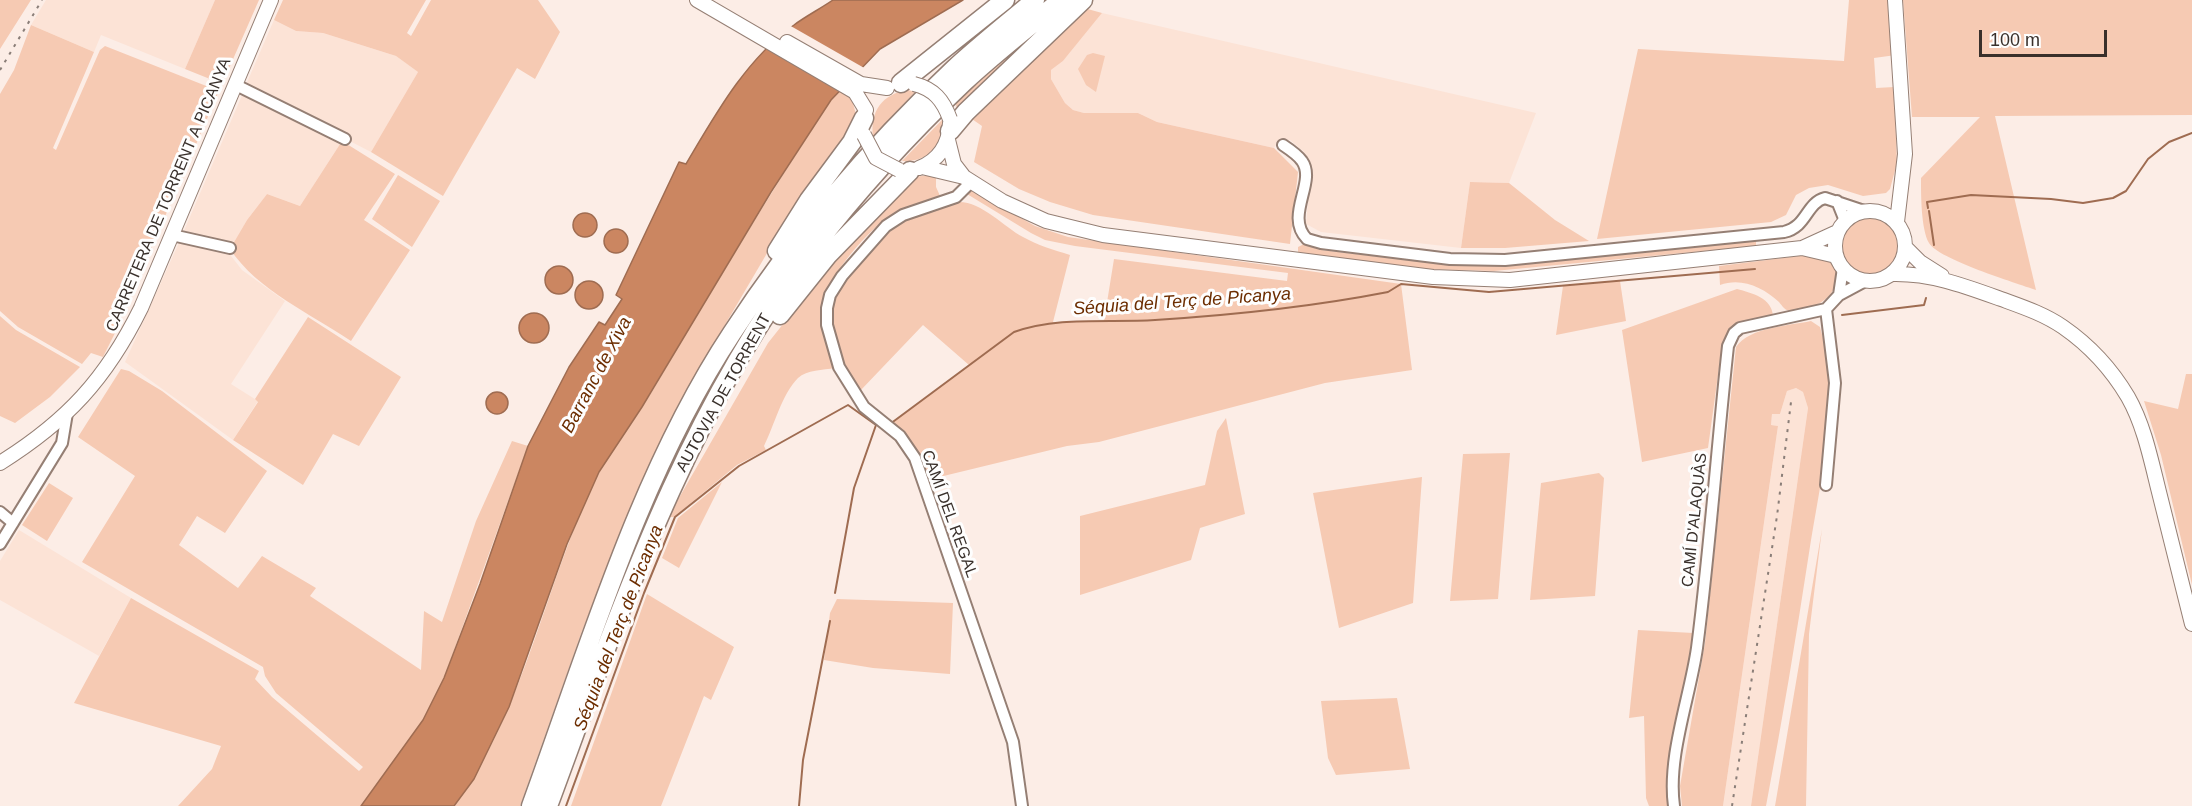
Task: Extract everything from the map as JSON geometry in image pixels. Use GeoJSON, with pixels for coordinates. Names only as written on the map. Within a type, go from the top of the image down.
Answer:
{"type":"FeatureCollection","features":[{"type":"Feature","properties":{"kind":"highway"},"geometry":{"type":"LineString","coordinates":[[901,85],[1005,0]]}},
{"type":"Feature","properties":{"kind":"highway","name":"AUTOVIA DE TORRENT"},"geometry":{"type":"LineString","coordinates":[[531,806],[642,509],[694,400],[731,334],[795,244],[849,178],[955,68],[1035,0]]}},
{"type":"Feature","properties":{"kind":"highway","name":"AUTOVIA DE TORRENT"},"geometry":{"type":"LineString","coordinates":[[548,806],[641,555],[680,469],[754,334],[809,253],[863,187],[911,134],[966,81],[1061,0]]}},
{"type":"Feature","properties":{"kind":"highway"},"geometry":{"type":"LineString","coordinates":[[949,130],[1083,0]]}},
{"type":"Feature","properties":{"kind":"highway"},"geometry":{"type":"LineString","coordinates":[[731,334],[740,312],[791,229],[865,121]]}},
{"type":"Feature","properties":{"kind":"highway"},"geometry":{"type":"LineString","coordinates":[[728,379],[828,255],[910,169]]}},
{"type":"Feature","properties":{"kind":"main road","name":"CARRETERA DE TORRENT A PICANYA"},"geometry":{"type":"LineString","coordinates":[[0,463],[45,433],[68,414],[100,378],[123,344],[272,0]]}},
{"type":"Feature","properties":{"kind":"main road"},"geometry":{"type":"LineString","coordinates":[[697,0],[754,28],[858,88],[901,85],[935,93],[944,105],[954,164],[968,180],[1002,201],[1046,221],[1103,236],[1433,278],[1510,280],[1802,248],[1893,197],[1903,175]]}},
{"type":"Feature","properties":{"kind":"main road"},"geometry":{"type":"LineString","coordinates":[[716,0],[754,28]]}},
{"type":"Feature","properties":{"kind":"main road"},"geometry":{"type":"LineString","coordinates":[[1895,0],[1904,116],[1903,175],[1897,222],[1906,248],[1920,262],[1949,280]]}},
{"type":"Feature","properties":{"kind":"main road"},"geometry":{"type":"LineString","coordinates":[[865,121],[878,94],[901,85]]}},
{"type":"Feature","properties":{"kind":"main road"},"geometry":{"type":"LineString","coordinates":[[858,88],[876,158],[910,169],[968,180]]}},
{"type":"Feature","properties":{"kind":"main road"},"geometry":{"type":"LineString","coordinates":[[910,169],[938,157],[949,130]]}},
{"type":"Feature","properties":{"kind":"main road"},"geometry":{"type":"LineString","coordinates":[[1870,211],[1897,222]]}},
{"type":"Feature","properties":{"kind":"main road"},"geometry":{"type":"LineString","coordinates":[[1839,262],[1841,226]]}},
{"type":"Feature","properties":{"kind":"main road"},"geometry":{"type":"LineString","coordinates":[[1802,248],[1839,262],[1853,277],[1865,281],[1879,280],[1892,274],[1912,274],[1949,280],[2041,314],[2063,327],[2106,366],[2128,397],[2150,458],[2192,624]]}},
{"type":"Feature","properties":{"kind":"main road"},"geometry":{"type":"LineString","coordinates":[[1892,274],[1901,263],[1906,248]]}},
{"type":"Feature","properties":{"kind":"street"},"geometry":{"type":"LineString","coordinates":[[236,85],[345,139]]}},
{"type":"Feature","properties":{"kind":"street"},"geometry":{"type":"LineString","coordinates":[[1283,145],[1302,161],[1305,172],[1298,224],[1307,239],[1321,243],[1450,259],[1505,260],[1784,232],[1797,227],[1820,200],[1837,201],[1870,211]]}},
{"type":"Feature","properties":{"kind":"street","name":"CAMÍ DEL REGAL"},"geometry":{"type":"LineString","coordinates":[[968,180],[950,200],[903,214],[876,236],[842,276],[830,296],[827,325],[839,367],[864,407],[900,436],[915,458],[1013,742],[1022,806]]}},
{"type":"Feature","properties":{"kind":"street"},"geometry":{"type":"LineString","coordinates":[[1837,201],[1841,226]]}},
{"type":"Feature","properties":{"kind":"street"},"geometry":{"type":"LineString","coordinates":[[172,235],[230,248]]}},
{"type":"Feature","properties":{"kind":"street"},"geometry":{"type":"LineString","coordinates":[[1839,262],[1839,295]]}},
{"type":"Feature","properties":{"kind":"street"},"geometry":{"type":"LineString","coordinates":[[1826,485],[1835,383],[1826,309],[1839,295],[1865,281]]}},
{"type":"Feature","properties":{"kind":"street","name":"CAMÍ D'ALAQUÀS"},"geometry":{"type":"LineString","coordinates":[[1674,806],[1672,792],[1676,758],[1697,649],[1730,340],[1740,328],[1748,325],[1826,309]]}},
{"type":"Feature","properties":{"kind":"street"},"geometry":{"type":"LineString","coordinates":[[0,544],[62,443],[68,414]]}},
{"type":"Feature","properties":{"kind":"street"},"geometry":{"type":"LineString","coordinates":[[0,512],[13,523]]}},
{"type":"Feature","properties":{"kind":"shaded area"},"geometry":{"type":"Polygon","coordinates":[[[0,0],[31,0],[0,49],[0,0]]]}},
{"type":"Feature","properties":{"kind":"shaded area"},"geometry":{"type":"Polygon","coordinates":[[[46,0],[215,0],[185,69],[101,35],[94,52],[31,25],[46,0]]]}},
{"type":"Feature","properties":{"kind":"shaded area"},"geometry":{"type":"Polygon","coordinates":[[[215,0],[259,0],[223,82],[220,83],[185,69],[215,0]]]}},
{"type":"Feature","properties":{"kind":"shaded area"},"geometry":{"type":"Polygon","coordinates":[[[283,0],[426,0],[407,33],[411,36],[431,0],[538,0],[560,32],[535,79],[517,68],[443,196],[371,152],[418,72],[396,56],[323,33],[296,31],[274,20],[283,0]]]}},
{"type":"Feature","properties":{"kind":"shaded area"},"geometry":{"type":"Polygon","coordinates":[[[1073,0],[958,110],[955,103],[1073,0]]]}},
{"type":"Feature","properties":{"kind":"shaded area"},"geometry":{"type":"Polygon","coordinates":[[[1849,0],[1892,0],[1896,55],[1874,58],[1876,88],[1894,87],[1897,163],[1890,189],[1886,193],[1863,196],[1828,185],[1809,188],[1796,195],[1786,215],[1771,222],[1597,239],[1638,49],[1844,61],[1849,0]]]}},
{"type":"Feature","properties":{"kind":"shaded area"},"geometry":{"type":"Polygon","coordinates":[[[1903,0],[2192,0],[2192,115],[1995,116],[2036,290],[1947,256],[1935,249],[1926,237],[1921,202],[1921,178],[1980,117],[1912,117],[1903,0]]]}},
{"type":"Feature","properties":{"kind":"shaded area"},"geometry":{"type":"Polygon","coordinates":[[[1084,8],[1102,13],[1063,61],[1051,70],[1051,79],[1065,103],[1073,110],[1084,113],[1138,113],[1157,122],[1274,148],[1298,172],[1290,244],[1093,215],[1050,202],[1019,189],[974,162],[982,126],[969,117],[1084,8]]]}},
{"type":"Feature","properties":{"kind":"shaded area"},"geometry":{"type":"Polygon","coordinates":[[[1102,13],[1536,113],[1509,183],[1470,182],[1461,248],[1321,232],[1306,224],[1311,164],[1303,151],[1290,140],[1279,140],[1274,148],[1157,122],[1138,113],[1084,113],[1073,110],[1065,103],[1051,79],[1051,70],[1063,61],[1102,13]]]}},
{"type":"Feature","properties":{"kind":"shaded area"},"geometry":{"type":"Polygon","coordinates":[[[274,20],[296,31],[323,33],[396,56],[418,72],[371,152],[245,87],[274,20]]]}},
{"type":"Feature","properties":{"kind":"shaded area"},"geometry":{"type":"Polygon","coordinates":[[[31,25],[94,52],[53,148],[56,150],[100,50],[105,46],[219,91],[103,357],[91,353],[82,364],[18,327],[0,311],[0,94],[14,70],[31,25]]]}},
{"type":"Feature","properties":{"kind":"shaded area"},"geometry":{"type":"Polygon","coordinates":[[[1093,53],[1105,56],[1096,92],[1086,85],[1078,69],[1087,55],[1093,53]]]}},
{"type":"Feature","properties":{"kind":"shaded area"},"geometry":{"type":"Polygon","coordinates":[[[841,90],[851,96],[857,118],[853,131],[773,243],[678,405],[626,519],[582,631],[520,806],[454,806],[479,768],[499,728],[533,644],[563,558],[598,474],[653,390],[785,172],[831,100],[841,90]]]}},
{"type":"Feature","properties":{"kind":"shaded area"},"geometry":{"type":"Polygon","coordinates":[[[908,90],[915,92],[873,137],[874,119],[880,105],[891,95],[908,90]]]}},
{"type":"Feature","properties":{"kind":"shaded area"},"geometry":{"type":"Polygon","coordinates":[[[243,93],[342,141],[300,206],[267,194],[247,220],[230,249],[183,233],[243,93]]]}},
{"type":"Feature","properties":{"kind":"shaded area"},"geometry":{"type":"Polygon","coordinates":[[[942,120],[941,137],[932,151],[919,159],[902,161],[942,120]]]}},
{"type":"Feature","properties":{"kind":"shaded area"},"geometry":{"type":"Polygon","coordinates":[[[342,141],[395,174],[364,220],[410,250],[351,341],[270,289],[241,264],[230,249],[247,220],[267,194],[300,206],[342,141]]]}},
{"type":"Feature","properties":{"kind":"shaded area"},"geometry":{"type":"Polygon","coordinates":[[[398,175],[440,201],[412,247],[372,219],[398,175]]]}},
{"type":"Feature","properties":{"kind":"shaded area"},"geometry":{"type":"Polygon","coordinates":[[[936,175],[936,187],[941,198],[901,210],[877,226],[852,252],[832,282],[825,296],[822,316],[835,368],[810,372],[798,378],[783,401],[764,446],[766,450],[737,465],[674,517],[668,517],[768,343],[860,227],[909,177],[936,175]]]}},
{"type":"Feature","properties":{"kind":"shaded area"},"geometry":{"type":"Polygon","coordinates":[[[1470,182],[1509,183],[1555,220],[1589,241],[1505,248],[1461,248],[1470,182]]]}},
{"type":"Feature","properties":{"kind":"shaded area"},"geometry":{"type":"Polygon","coordinates":[[[970,189],[1035,226],[1068,237],[1401,284],[1412,370],[1325,383],[1099,442],[1067,446],[927,480],[914,449],[890,424],[969,365],[923,325],[860,391],[837,349],[831,325],[831,301],[841,283],[874,245],[902,219],[947,204],[968,203],[984,210],[1028,240],[1070,255],[1053,322],[1104,321],[1114,259],[1287,281],[1288,273],[1075,246],[1045,240],[967,194],[970,189]]]}},
{"type":"Feature","properties":{"kind":"shaded area"},"geometry":{"type":"Polygon","coordinates":[[[1869,215],[1886,220],[1891,224],[1895,229],[1900,246],[1895,263],[1891,268],[1886,272],[1869,277],[1852,272],[1847,268],[1843,263],[1838,246],[1843,229],[1847,224],[1852,220],[1869,215]]]}},
{"type":"Feature","properties":{"kind":"shaded area"},"geometry":{"type":"Polygon","coordinates":[[[182,236],[228,252],[242,270],[285,301],[231,384],[258,401],[233,440],[125,362],[182,236]]]}},
{"type":"Feature","properties":{"kind":"shaded area"},"geometry":{"type":"Polygon","coordinates":[[[1756,239],[1756,246],[1494,271],[1421,269],[1298,253],[1298,247],[1304,244],[1322,250],[1431,263],[1496,266],[1756,239]]]}},
{"type":"Feature","properties":{"kind":"shaded area"},"geometry":{"type":"Polygon","coordinates":[[[1815,254],[1828,261],[1836,270],[1837,279],[1828,297],[1806,309],[1787,310],[1759,288],[1744,283],[1720,285],[1719,266],[1815,254]]]}},
{"type":"Feature","properties":{"kind":"shaded area"},"geometry":{"type":"Polygon","coordinates":[[[1620,281],[1626,321],[1556,335],[1563,286],[1620,281]]]}},
{"type":"Feature","properties":{"kind":"shaded area"},"geometry":{"type":"Polygon","coordinates":[[[1737,289],[1765,301],[1772,310],[1773,316],[1735,325],[1722,346],[1708,448],[1642,462],[1622,330],[1737,289]]]}},
{"type":"Feature","properties":{"kind":"shaded area"},"geometry":{"type":"Polygon","coordinates":[[[0,316],[16,330],[80,367],[50,397],[15,423],[0,416],[0,316]]]}},
{"type":"Feature","properties":{"kind":"shaded area"},"geometry":{"type":"Polygon","coordinates":[[[308,317],[401,377],[359,446],[333,434],[303,485],[233,440],[258,402],[255,399],[308,317]]]}},
{"type":"Feature","properties":{"kind":"shaded area"},"geometry":{"type":"Polygon","coordinates":[[[1811,321],[1820,327],[1826,354],[1829,382],[1827,440],[1766,806],[1751,806],[1808,408],[1803,392],[1796,388],[1787,391],[1780,414],[1772,414],[1771,425],[1778,426],[1723,806],[1682,806],[1680,786],[1705,643],[1736,347],[1742,340],[1760,331],[1811,321]]]}},
{"type":"Feature","properties":{"kind":"shaded area"},"geometry":{"type":"Polygon","coordinates":[[[121,369],[129,371],[162,391],[267,471],[225,533],[197,516],[179,545],[238,588],[262,556],[316,588],[310,596],[421,670],[424,611],[442,622],[476,521],[512,441],[528,446],[444,678],[423,721],[361,806],[178,806],[212,769],[221,746],[74,703],[131,598],[259,671],[255,679],[272,697],[359,771],[363,767],[276,693],[265,676],[263,667],[82,562],[135,476],[78,437],[121,369]]]}},
{"type":"Feature","properties":{"kind":"shaded area"},"geometry":{"type":"Polygon","coordinates":[[[2186,374],[2192,374],[2192,585],[2161,455],[2144,401],[2178,409],[2186,374]]]}},
{"type":"Feature","properties":{"kind":"shaded area"},"geometry":{"type":"Polygon","coordinates":[[[1796,388],[1803,392],[1808,408],[1751,806],[1723,806],[1778,426],[1771,425],[1772,414],[1780,414],[1787,391],[1796,388]]]}},
{"type":"Feature","properties":{"kind":"shaded area"},"geometry":{"type":"Polygon","coordinates":[[[1226,418],[1245,514],[1200,528],[1191,560],[1080,595],[1080,516],[1205,485],[1217,431],[1226,418]]]}},
{"type":"Feature","properties":{"kind":"shaded area"},"geometry":{"type":"Polygon","coordinates":[[[1510,453],[1498,599],[1450,601],[1463,454],[1510,453]]]}},
{"type":"Feature","properties":{"kind":"shaded area"},"geometry":{"type":"Polygon","coordinates":[[[1599,473],[1604,478],[1595,596],[1530,600],[1541,483],[1599,473]]]}},
{"type":"Feature","properties":{"kind":"shaded area"},"geometry":{"type":"Polygon","coordinates":[[[1422,477],[1413,603],[1339,628],[1313,493],[1422,477]]]}},
{"type":"Feature","properties":{"kind":"shaded area"},"geometry":{"type":"Polygon","coordinates":[[[722,482],[679,568],[662,558],[678,518],[722,482]]]}},
{"type":"Feature","properties":{"kind":"shaded area"},"geometry":{"type":"Polygon","coordinates":[[[49,483],[73,498],[47,541],[22,525],[49,483]]]}},
{"type":"Feature","properties":{"kind":"shaded area"},"geometry":{"type":"Polygon","coordinates":[[[1822,529],[1809,634],[1806,806],[1775,806],[1822,529]]]}},
{"type":"Feature","properties":{"kind":"shaded area"},"geometry":{"type":"Polygon","coordinates":[[[19,530],[131,598],[99,656],[0,600],[0,561],[19,530]]]}},
{"type":"Feature","properties":{"kind":"shaded area"},"geometry":{"type":"Polygon","coordinates":[[[647,594],[734,647],[711,700],[704,696],[661,806],[571,806],[647,594]]]}},
{"type":"Feature","properties":{"kind":"shaded area"},"geometry":{"type":"Polygon","coordinates":[[[837,599],[953,603],[950,674],[873,668],[824,660],[830,613],[837,599]]]}},
{"type":"Feature","properties":{"kind":"shaded area"},"geometry":{"type":"Polygon","coordinates":[[[1638,630],[1693,633],[1673,761],[1671,806],[1649,806],[1646,798],[1644,716],[1629,718],[1638,630]]]}},
{"type":"Feature","properties":{"kind":"shaded area"},"geometry":{"type":"Polygon","coordinates":[[[1397,698],[1410,769],[1336,775],[1328,758],[1321,701],[1397,698]]]}},
{"type":"Feature","properties":{"kind":"water","name":"Barranc de Xiva"},"geometry":{"type":"Polygon","coordinates":[[[833,0],[963,0],[880,49],[831,100],[771,192],[642,407],[599,472],[567,544],[509,707],[474,779],[454,806],[361,806],[423,720],[444,678],[480,584],[528,446],[569,367],[599,322],[605,325],[622,299],[616,295],[679,162],[686,164],[733,89],[761,54],[794,25],[833,0]]]}},
{"type":"Feature","properties":{"kind":"water"},"geometry":{"type":"Polygon","coordinates":[[[585,213],[594,216],[597,225],[594,234],[585,237],[576,234],[573,225],[576,216],[585,213]]]}},
{"type":"Feature","properties":{"kind":"water"},"geometry":{"type":"Polygon","coordinates":[[[616,229],[625,232],[628,241],[625,250],[616,253],[607,250],[604,241],[607,232],[616,229]]]}},
{"type":"Feature","properties":{"kind":"water"},"geometry":{"type":"Polygon","coordinates":[[[559,266],[569,270],[573,280],[569,290],[559,294],[549,290],[545,280],[549,270],[559,266]]]}},
{"type":"Feature","properties":{"kind":"water"},"geometry":{"type":"Polygon","coordinates":[[[589,281],[599,285],[603,295],[599,305],[589,309],[579,305],[575,295],[579,285],[589,281]]]}},
{"type":"Feature","properties":{"kind":"water"},"geometry":{"type":"Polygon","coordinates":[[[534,313],[545,317],[549,328],[545,339],[534,343],[523,339],[519,328],[523,317],[534,313]]]}},
{"type":"Feature","properties":{"kind":"water"},"geometry":{"type":"Polygon","coordinates":[[[497,392],[505,395],[508,403],[505,411],[497,414],[489,411],[486,403],[489,395],[497,392]]]}},
{"type":"Feature","properties":{"kind":"pier"},"geometry":{"type":"Polygon","coordinates":[[[789,25],[866,69],[843,92],[767,46],[789,25]]]}},
{"type":"Feature","properties":{"kind":"waterway"},"geometry":{"type":"LineString","coordinates":[[1928,208],[1927,202],[1971,195],[2083,203],[2113,198],[2126,191],[2148,159],[2169,142],[2192,133]]}},
{"type":"Feature","properties":{"kind":"waterway","name":"Séquia del Terç de Picanya"},"geometry":{"type":"LineString","coordinates":[[1929,211],[1934,245]]}},
{"type":"Feature","properties":{"kind":"waterway","name":"Séquia del Terç de Picanya"},"geometry":{"type":"LineString","coordinates":[[890,424],[1014,332],[1031,327],[1066,322],[1155,320],[1272,310],[1388,292],[1401,284],[1489,292],[1755,269]]}},
{"type":"Feature","properties":{"kind":"waterway","name":"Séquia del Terç de Picanya"},"geometry":{"type":"LineString","coordinates":[[1842,315],[1924,305],[1926,298]]}},
{"type":"Feature","properties":{"kind":"waterway","name":"Séquia del Terç de Picanya"},"geometry":{"type":"LineString","coordinates":[[566,806],[644,593],[675,517],[739,466],[848,405],[876,425],[854,488],[835,593]]}},
{"type":"Feature","properties":{"kind":"waterway"},"geometry":{"type":"LineString","coordinates":[[799,806],[803,760],[830,621]]}},
{"type":"Feature","properties":{"kind":"railway"},"geometry":{"type":"LineString","coordinates":[[0,70],[42,0]]}},
{"type":"Feature","properties":{"kind":"railway"},"geometry":{"type":"LineString","coordinates":[[1732,806],[1777,516],[1791,402]]}}]}
